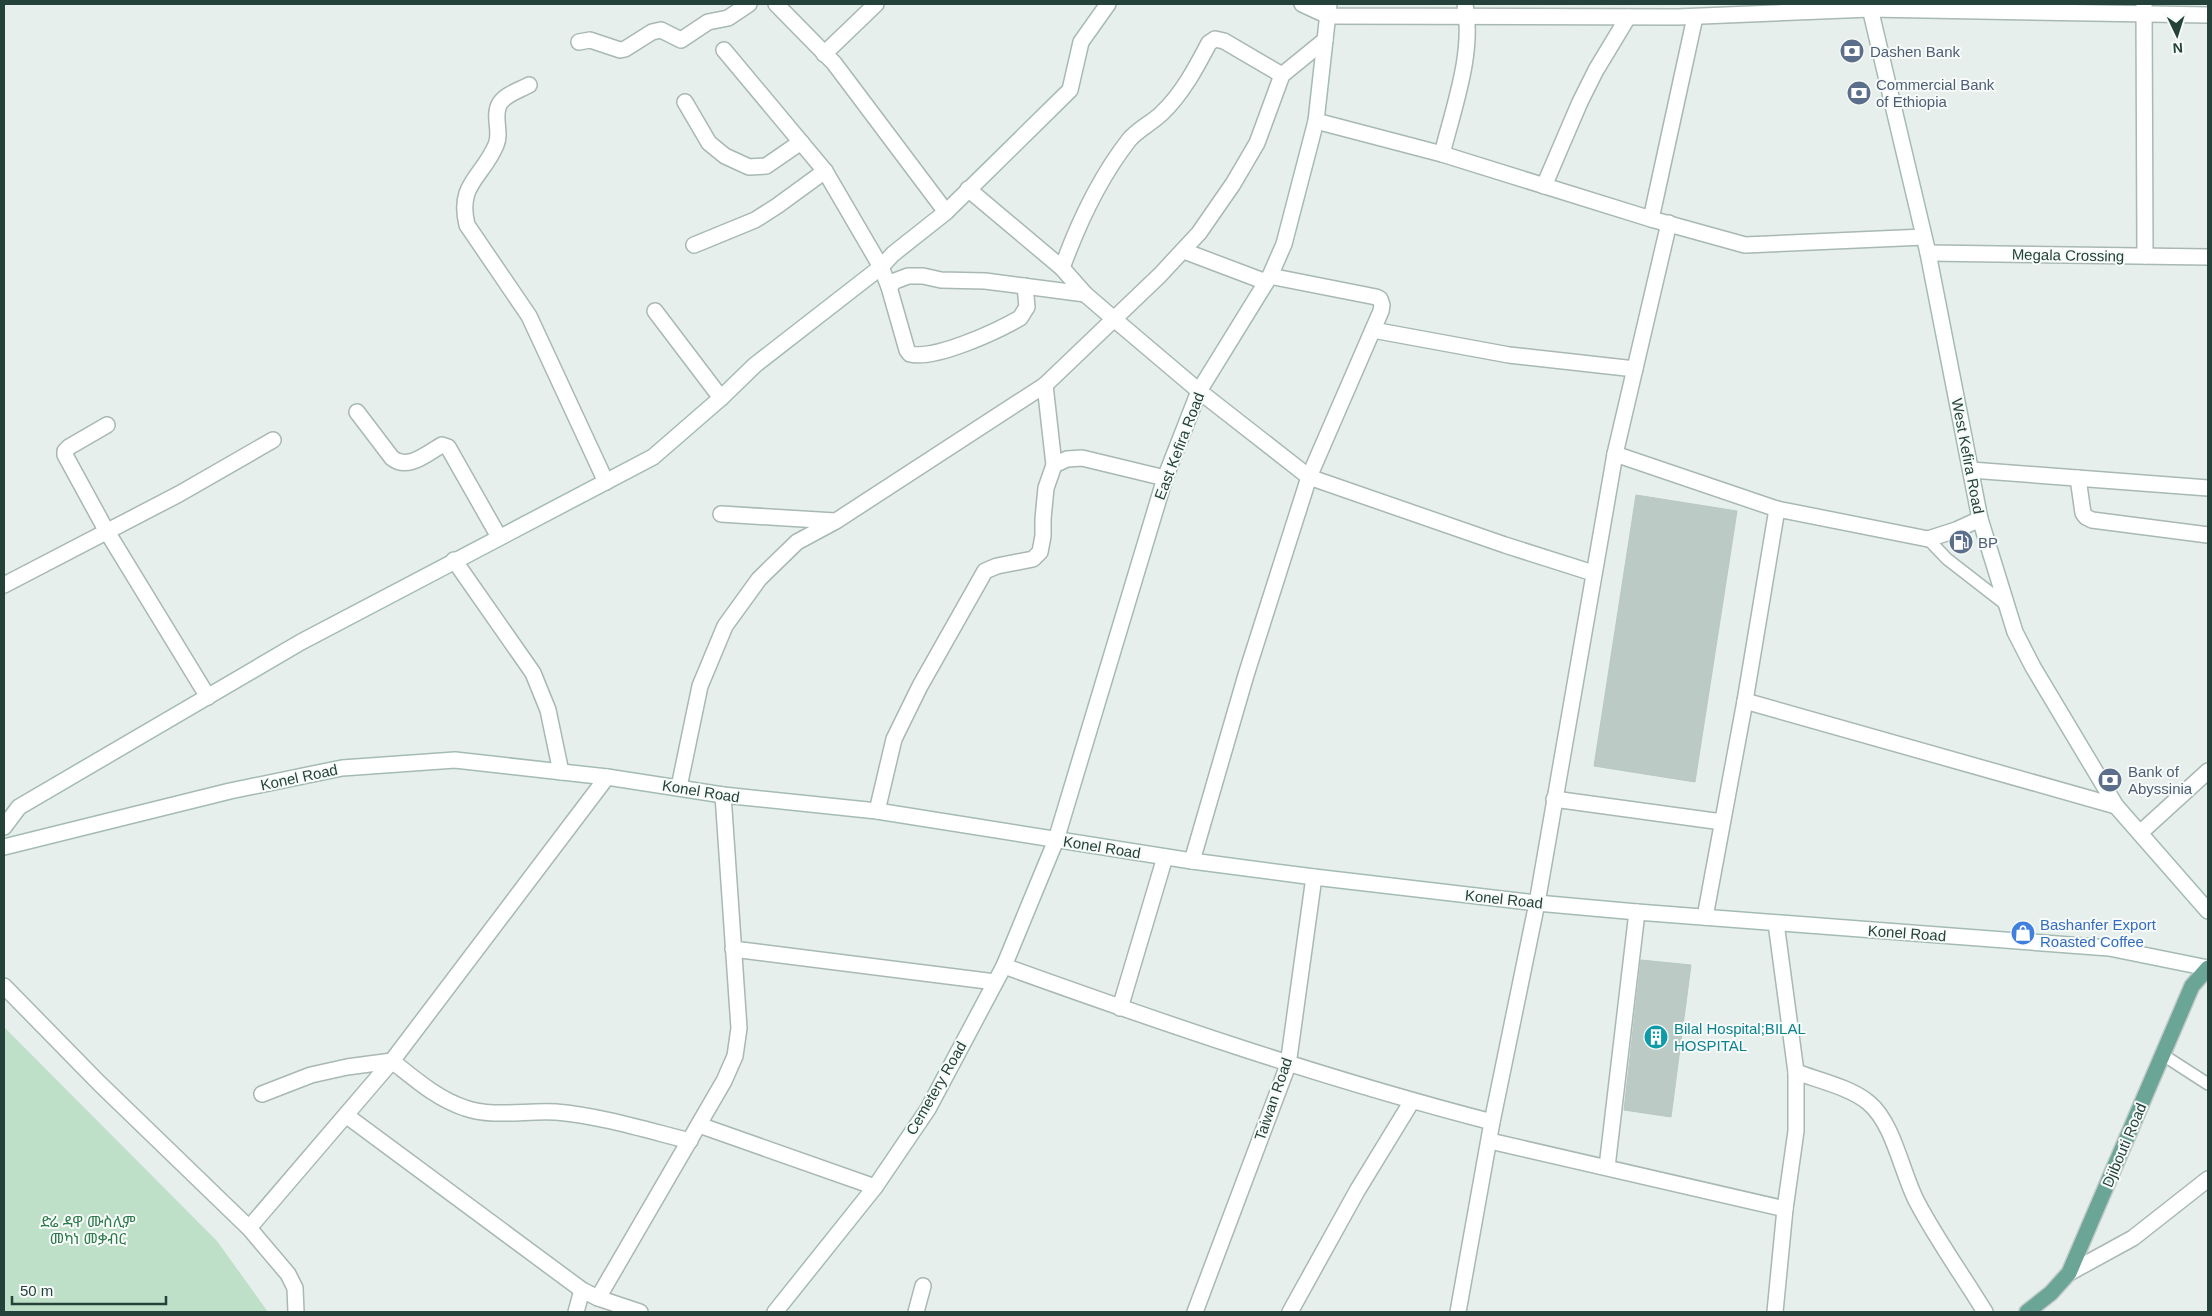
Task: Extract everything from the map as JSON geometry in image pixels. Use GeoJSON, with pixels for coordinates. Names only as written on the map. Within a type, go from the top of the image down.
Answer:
{"type":"FeatureCollection","features":[{"type":"Feature","properties":{"kind":"main road","name":"Djibouti Road"},"geometry":{"type":"LineString","coordinates":[[2027,1312],[2051,1293],[2069,1273],[2192,986],[2208,968]]}},
{"type":"Feature","properties":{"kind":"street"},"geometry":{"type":"LineString","coordinates":[[579,42],[590,40],[620,50],[625,49],[652,32],[661,30],[681,40],[708,22],[728,18],[749,4]]}},
{"type":"Feature","properties":{"kind":"street"},"geometry":{"type":"LineString","coordinates":[[776,4],[834,63],[946,212]]}},
{"type":"Feature","properties":{"kind":"street"},"geometry":{"type":"LineString","coordinates":[[824,54],[876,4]]}},
{"type":"Feature","properties":{"kind":"street"},"geometry":{"type":"LineString","coordinates":[[4,827],[19,807],[301,642],[454,560],[654,457],[721,398],[754,365],[881,267],[893,254],[946,212],[1070,90],[1081,42],[1108,4]]}},
{"type":"Feature","properties":{"kind":"street"},"geometry":{"type":"LineString","coordinates":[[1302,4],[1329,10],[1466,10],[1628,17],[1676,10],[1695,17],[1870,6],[2144,9],[2208,15]]}},
{"type":"Feature","properties":{"kind":"street","name":"West Kefira Road"},"geometry":{"type":"LineString","coordinates":[[1870,6],[1928,253],[1980,519],[2015,632],[2033,667],[2116,806],[2208,911]]}},
{"type":"Feature","properties":{"kind":"street"},"geometry":{"type":"LineString","coordinates":[[2144,9],[2145,256]]}},
{"type":"Feature","properties":{"kind":"street","name":"East Kefira Road"},"geometry":{"type":"LineString","coordinates":[[1056,840],[1165,478],[1199,391],[1268,279],[1284,244],[1316,121],[1329,10]]}},
{"type":"Feature","properties":{"kind":"street"},"geometry":{"type":"LineString","coordinates":[[1442,154],[1464,68],[1466,10]]}},
{"type":"Feature","properties":{"kind":"street"},"geometry":{"type":"LineString","coordinates":[[1544,186],[1580,102],[1628,17]]}},
{"type":"Feature","properties":{"kind":"street"},"geometry":{"type":"LineString","coordinates":[[1652,219],[1695,17]]}},
{"type":"Feature","properties":{"kind":"street"},"geometry":{"type":"LineString","coordinates":[[1062,268],[1074,233],[1091,200],[1125,146],[1140,130],[1162,114],[1187,82],[1209,44],[1215,39],[1224,41],[1282,75]]}},
{"type":"Feature","properties":{"kind":"street"},"geometry":{"type":"LineString","coordinates":[[679,787],[700,686],[725,626],[759,579],[797,542],[836,521],[1045,385],[1184,251],[1233,184],[1257,143],[1282,75],[1325,40]]}},
{"type":"Feature","properties":{"kind":"street"},"geometry":{"type":"LineString","coordinates":[[724,50],[825,171],[881,267],[889,287],[907,350],[910,354],[915,355],[947,350],[1020,318],[1027,306],[1025,286]]}},
{"type":"Feature","properties":{"kind":"street"},"geometry":{"type":"LineString","coordinates":[[529,85],[506,96],[501,102],[497,110],[497,143],[468,191],[464,199],[463,210],[467,225],[529,316],[606,482]]}},
{"type":"Feature","properties":{"kind":"street"},"geometry":{"type":"LineString","coordinates":[[685,102],[709,143],[725,156],[749,166],[766,166],[801,142]]}},
{"type":"Feature","properties":{"kind":"street"},"geometry":{"type":"LineString","coordinates":[[1316,121],[1442,154],[1652,219],[1745,245],[1924,237]]}},
{"type":"Feature","properties":{"kind":"street"},"geometry":{"type":"LineString","coordinates":[[694,245],[754,220],[825,171]]}},
{"type":"Feature","properties":{"kind":"street"},"geometry":{"type":"LineString","coordinates":[[968,189],[1062,268],[1085,294],[1199,391],[1309,477],[1495,542],[1593,572]]}},
{"type":"Feature","properties":{"kind":"street"},"geometry":{"type":"LineString","coordinates":[[1458,1312],[1492,1122],[1537,902],[1615,454],[1669,223]]}},
{"type":"Feature","properties":{"kind":"street"},"geometry":{"type":"LineString","coordinates":[[1184,251],[1268,279],[1380,299],[1382,304],[1373,330],[1309,477],[1246,675],[1192,861]]}},
{"type":"Feature","properties":{"kind":"street","name":"Megala Crossing"},"geometry":{"type":"LineString","coordinates":[[1928,253],[2208,257]]}},
{"type":"Feature","properties":{"kind":"street"},"geometry":{"type":"LineString","coordinates":[[889,287],[895,281],[908,276],[923,276],[941,280],[985,281],[1085,294]]}},
{"type":"Feature","properties":{"kind":"street"},"geometry":{"type":"LineString","coordinates":[[656,311],[721,398]]}},
{"type":"Feature","properties":{"kind":"street"},"geometry":{"type":"LineString","coordinates":[[1373,330],[1509,355],[1635,369]]}},
{"type":"Feature","properties":{"kind":"street"},"geometry":{"type":"LineString","coordinates":[[877,811],[894,739],[920,686],[985,572],[997,566],[1032,559],[1040,552],[1044,536],[1042,519],[1046,488],[1054,465],[1045,385]]}},
{"type":"Feature","properties":{"kind":"street"},"geometry":{"type":"LineString","coordinates":[[357,412],[392,458],[399,464],[407,464],[442,445],[448,446],[500,537]]}},
{"type":"Feature","properties":{"kind":"street"},"geometry":{"type":"LineString","coordinates":[[107,425],[65,451],[106,530],[208,697]]}},
{"type":"Feature","properties":{"kind":"street"},"geometry":{"type":"LineString","coordinates":[[4,585],[106,530],[179,494],[273,440]]}},
{"type":"Feature","properties":{"kind":"street"},"geometry":{"type":"LineString","coordinates":[[1615,454],[1777,509],[1928,539],[1956,530],[1980,519]]}},
{"type":"Feature","properties":{"kind":"street"},"geometry":{"type":"LineString","coordinates":[[1054,465],[1068,459],[1082,458],[1165,478]]}},
{"type":"Feature","properties":{"kind":"street"},"geometry":{"type":"LineString","coordinates":[[1971,470],[2208,488]]}},
{"type":"Feature","properties":{"kind":"street"},"geometry":{"type":"LineString","coordinates":[[2078,478],[2083,513],[2092,520],[2208,535]]}},
{"type":"Feature","properties":{"kind":"street"},"geometry":{"type":"LineString","coordinates":[[1705,917],[1745,701],[1777,509]]}},
{"type":"Feature","properties":{"kind":"street"},"geometry":{"type":"LineString","coordinates":[[721,514],[836,521]]}},
{"type":"Feature","properties":{"kind":"street"},"geometry":{"type":"LineString","coordinates":[[454,560],[533,673],[548,710],[561,772]]}},
{"type":"Feature","properties":{"kind":"street"},"geometry":{"type":"LineString","coordinates":[[1745,701],[2116,806]]}},
{"type":"Feature","properties":{"kind":"street","name":"Konel Road"},"geometry":{"type":"LineString","coordinates":[[4,847],[230,791],[342,768],[455,760],[607,777],[724,795],[877,811],[1165,857],[1314,877],[1637,912],[2109,948],[2208,968]]}},
{"type":"Feature","properties":{"kind":"street"},"geometry":{"type":"LineString","coordinates":[[2140,833],[2208,771]]}},
{"type":"Feature","properties":{"kind":"street"},"geometry":{"type":"LineString","coordinates":[[249,1228],[347,1116],[392,1061],[607,777]]}},
{"type":"Feature","properties":{"kind":"street"},"geometry":{"type":"LineString","coordinates":[[598,1298],[724,1081],[735,1056],[739,1028],[724,795]]}},
{"type":"Feature","properties":{"kind":"street"},"geometry":{"type":"LineString","coordinates":[[1554,799],[1722,822]]}},
{"type":"Feature","properties":{"kind":"street","name":"Cemetery Road"},"geometry":{"type":"LineString","coordinates":[[775,1312],[875,1187],[928,1109],[1004,966],[1056,840]]}},
{"type":"Feature","properties":{"kind":"street"},"geometry":{"type":"LineString","coordinates":[[1120,1008],[1165,857]]}},
{"type":"Feature","properties":{"kind":"street","name":"Taiwan Road"},"geometry":{"type":"LineString","coordinates":[[1195,1312],[1288,1065],[1314,877]]}},
{"type":"Feature","properties":{"kind":"street"},"geometry":{"type":"LineString","coordinates":[[1607,1167],[1637,912]]}},
{"type":"Feature","properties":{"kind":"street"},"geometry":{"type":"LineString","coordinates":[[1775,1312],[1785,1209],[1796,1131],[1796,1072],[1776,923]]}},
{"type":"Feature","properties":{"kind":"street"},"geometry":{"type":"LineString","coordinates":[[733,949],[995,982]]}},
{"type":"Feature","properties":{"kind":"street"},"geometry":{"type":"LineString","coordinates":[[1004,966],[1288,1065],[1492,1122]]}},
{"type":"Feature","properties":{"kind":"street"},"geometry":{"type":"LineString","coordinates":[[4,986],[99,1083],[249,1228],[288,1274],[295,1288],[296,1312]]}},
{"type":"Feature","properties":{"kind":"street"},"geometry":{"type":"LineString","coordinates":[[262,1094],[311,1075],[392,1061],[434,1094],[466,1108],[483,1111],[556,1112],[595,1118],[690,1141]]}},
{"type":"Feature","properties":{"kind":"street"},"geometry":{"type":"LineString","coordinates":[[1796,1072],[1855,1094],[1869,1103],[1879,1113],[1917,1202],[1985,1312]]}},
{"type":"Feature","properties":{"kind":"street"},"geometry":{"type":"LineString","coordinates":[[1290,1312],[1357,1191],[1412,1101]]}},
{"type":"Feature","properties":{"kind":"street"},"geometry":{"type":"LineString","coordinates":[[347,1116],[582,1290],[598,1298],[640,1312]]}},
{"type":"Feature","properties":{"kind":"street"},"geometry":{"type":"LineString","coordinates":[[699,1125],[875,1187]]}},
{"type":"Feature","properties":{"kind":"street"},"geometry":{"type":"LineString","coordinates":[[1490,1141],[1785,1209]]}},
{"type":"Feature","properties":{"kind":"street"},"geometry":{"type":"LineString","coordinates":[[2069,1273],[2133,1238],[2208,1179]]}},
{"type":"Feature","properties":{"kind":"street"},"geometry":{"type":"LineString","coordinates":[[916,1312],[923,1286]]}},
{"type":"Feature","properties":{"kind":"street"},"geometry":{"type":"LineString","coordinates":[[576,1312],[582,1290]]}},
{"type":"Feature","properties":{"kind":"lane"},"geometry":{"type":"LineString","coordinates":[[1928,539],[1947,559],[2005,604]]}},
{"type":"Feature","properties":{"kind":"lane"},"geometry":{"type":"LineString","coordinates":[[2163,1055],[2208,1084]]}},
{"type":"Feature","properties":{"kind":"green space","name":"ድሬ ዳዋ ሙስሊም መካነ መቃብር"},"geometry":{"type":"Polygon","coordinates":[[[4,1027],[217,1241],[268,1312],[4,1312],[4,1027]]]}},
{"type":"Feature","properties":{"kind":"building"},"geometry":{"type":"Polygon","coordinates":[[[1636,495],[1737,511],[1695,782],[1594,766],[1636,495]]]}},
{"type":"Feature","properties":{"kind":"building","name":"Bilal Hospital;BILAL HOSPITAL"},"geometry":{"type":"Polygon","coordinates":[[[1641,960],[1691,965],[1671,1117],[1624,1110],[1641,960]]]}},
{"type":"Feature","properties":{"kind":"place","name":"Dashen Bank"},"geometry":{"type":"Point","coordinates":[1852,51]}},
{"type":"Feature","properties":{"kind":"place","name":"Commercial Bank of Ethiopia"},"geometry":{"type":"Point","coordinates":[1859,93]}},
{"type":"Feature","properties":{"kind":"place","name":"BP"},"geometry":{"type":"Point","coordinates":[1961,542]}},
{"type":"Feature","properties":{"kind":"place","name":"Bank of Abyssinia"},"geometry":{"type":"Point","coordinates":[2110,780]}},
{"type":"Feature","properties":{"kind":"place","name":"Bashanfer Export Roasted Coffee"},"geometry":{"type":"Point","coordinates":[2023,933]}},
{"type":"Feature","properties":{"kind":"place","name":"Bilal Hospital;BILAL HOSPITAL"},"geometry":{"type":"Point","coordinates":[1656,1037]}}]}
